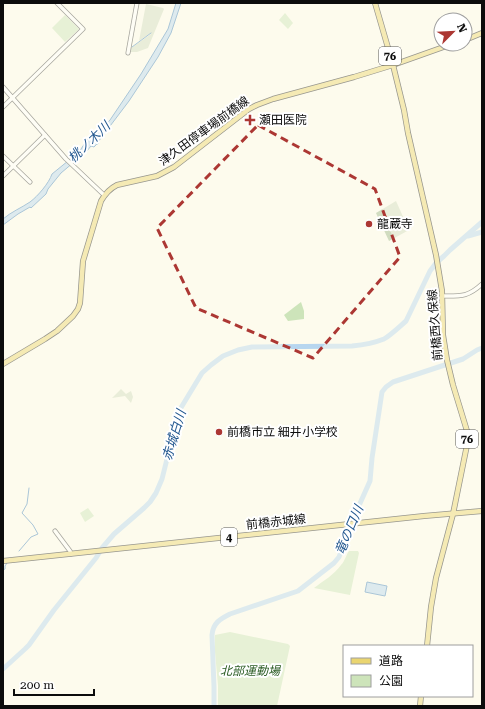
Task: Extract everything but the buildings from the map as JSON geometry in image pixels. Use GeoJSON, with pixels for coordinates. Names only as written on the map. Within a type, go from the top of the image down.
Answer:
{"type":"FeatureCollection","features":[{"type":"Feature","properties":{"kind":"main road","name":"前橋西久保線"},"geometry":{"type":"LineString","coordinates":[[374,3],[393,65],[436,256],[443,296],[443,335],[448,364],[452,385],[468,437],[453,514],[436,578],[427,645]]}},
{"type":"Feature","properties":{"kind":"main road","name":"津久田停車場前橋線"},"geometry":{"type":"LineString","coordinates":[[104,195],[111,188],[117,185],[157,176],[174,167],[249,109],[257,105],[273,99],[335,83],[433,51]]}},
{"type":"Feature","properties":{"kind":"main road"},"geometry":{"type":"LineString","coordinates":[[3,364],[57,331],[78,310],[80,303],[83,261],[104,195]]}},
{"type":"Feature","properties":{"kind":"main road","name":"前橋赤城線"},"geometry":{"type":"LineString","coordinates":[[71,554],[482,511]]}},
{"type":"Feature","properties":{"kind":"main road","name":"4"},"geometry":{"type":"LineString","coordinates":[[3,561],[71,554]]}},
{"type":"Feature","properties":{"kind":"street"},"geometry":{"type":"LineString","coordinates":[[3,107],[82,29],[57,3]]}},
{"type":"Feature","properties":{"kind":"street"},"geometry":{"type":"LineString","coordinates":[[128,53],[137,3]]}},
{"type":"Feature","properties":{"kind":"street"},"geometry":{"type":"LineString","coordinates":[[3,87],[67,160],[104,195]]}},
{"type":"Feature","properties":{"kind":"street"},"geometry":{"type":"LineString","coordinates":[[3,176],[45,135]]}},
{"type":"Feature","properties":{"kind":"street"},"geometry":{"type":"LineString","coordinates":[[3,156],[30,182]]}},
{"type":"Feature","properties":{"kind":"street"},"geometry":{"type":"LineString","coordinates":[[443,296],[466,295],[473,292],[482,284]]}},
{"type":"Feature","properties":{"kind":"street"},"geometry":{"type":"LineString","coordinates":[[55,531],[71,554]]}},
{"type":"Feature","properties":{"kind":"highlighted area"},"geometry":{"type":"Polygon","coordinates":[[[258,125],[375,189],[400,257],[313,358],[196,308],[157,228],[258,125]]]}},
{"type":"Feature","properties":{"kind":"green space"},"geometry":{"type":"Polygon","coordinates":[[[146,4],[164,9],[148,48],[137,52],[130,52],[131,48],[151,34],[139,41],[146,4]]]}},
{"type":"Feature","properties":{"kind":"green space"},"geometry":{"type":"Polygon","coordinates":[[[285,13],[293,23],[288,29],[279,20],[285,13]]]}},
{"type":"Feature","properties":{"kind":"green space"},"geometry":{"type":"Polygon","coordinates":[[[65,15],[79,29],[65,42],[52,28],[65,15]]]}},
{"type":"Feature","properties":{"kind":"green space"},"geometry":{"type":"Polygon","coordinates":[[[396,201],[409,230],[389,241],[376,213],[396,201]]]}},
{"type":"Feature","properties":{"kind":"green space"},"geometry":{"type":"Polygon","coordinates":[[[301,302],[304,311],[304,319],[288,321],[284,315],[301,302]]]}},
{"type":"Feature","properties":{"kind":"green space"},"geometry":{"type":"Polygon","coordinates":[[[121,389],[126,394],[131,391],[133,397],[131,403],[125,396],[112,398],[121,389]]]}},
{"type":"Feature","properties":{"kind":"green space"},"geometry":{"type":"Polygon","coordinates":[[[88,508],[94,516],[85,522],[80,513],[88,508]]]}},
{"type":"Feature","properties":{"kind":"green space"},"geometry":{"type":"Polygon","coordinates":[[[349,551],[358,551],[359,553],[350,595],[314,588],[338,569],[344,562],[349,551]]]}},
{"type":"Feature","properties":{"kind":"green space","name":"北部運動場"},"geometry":{"type":"Polygon","coordinates":[[[230,632],[288,644],[290,646],[277,706],[218,706],[215,635],[230,632]]]}},
{"type":"Feature","properties":{"kind":"water","name":"桃ノ木川"},"geometry":{"type":"Polygon","coordinates":[[[176,3],[181,3],[171,33],[158,57],[98,144],[94,147],[91,146],[61,173],[48,189],[46,194],[31,208],[30,207],[18,214],[3,225],[3,219],[27,204],[40,193],[51,178],[52,174],[79,152],[89,137],[96,131],[100,131],[110,120],[141,74],[168,29],[176,3]]]}},
{"type":"Feature","properties":{"kind":"water"},"geometry":{"type":"Polygon","coordinates":[[[367,582],[387,586],[385,596],[365,592],[367,582]]]}},
{"type":"Feature","properties":{"kind":"waterway"},"geometry":{"type":"LineString","coordinates":[[132,47],[151,33]]}},
{"type":"Feature","properties":{"kind":"waterway","name":"赤城白川"},"geometry":{"type":"LineString","coordinates":[[3,669],[29,645],[54,610],[114,534],[150,502],[162,479],[179,411],[202,373],[223,356],[238,350],[252,347],[352,346],[368,344],[384,339],[406,321],[430,271],[436,263],[482,222]]}},
{"type":"Feature","properties":{"kind":"waterway"},"geometry":{"type":"LineString","coordinates":[[468,236],[482,232]]}},
{"type":"Feature","properties":{"kind":"waterway","name":"竜の口川"},"geometry":{"type":"LineString","coordinates":[[214,706],[212,635],[215,624],[230,614],[298,591],[334,563],[339,557],[353,519],[370,481],[382,392],[393,382],[463,359],[482,348]]}},
{"type":"Feature","properties":{"kind":"waterway"},"geometry":{"type":"LineString","coordinates":[[19,551],[31,537],[38,534],[33,525],[22,513],[27,504],[29,488]]}},
{"type":"Feature","properties":{"kind":"waterway"},"geometry":{"type":"LineString","coordinates":[[3,570],[5,569],[7,563]]}},
{"type":"Feature","properties":{"kind":"place","name":"瀬田医院"},"geometry":{"type":"Point","coordinates":[250,120]}},
{"type":"Feature","properties":{"kind":"place","name":"龍蔵寺"},"geometry":{"type":"Point","coordinates":[369,224]}},
{"type":"Feature","properties":{"kind":"place","name":"前橋市立 細井小学校"},"geometry":{"type":"Point","coordinates":[219,432]}}]}
